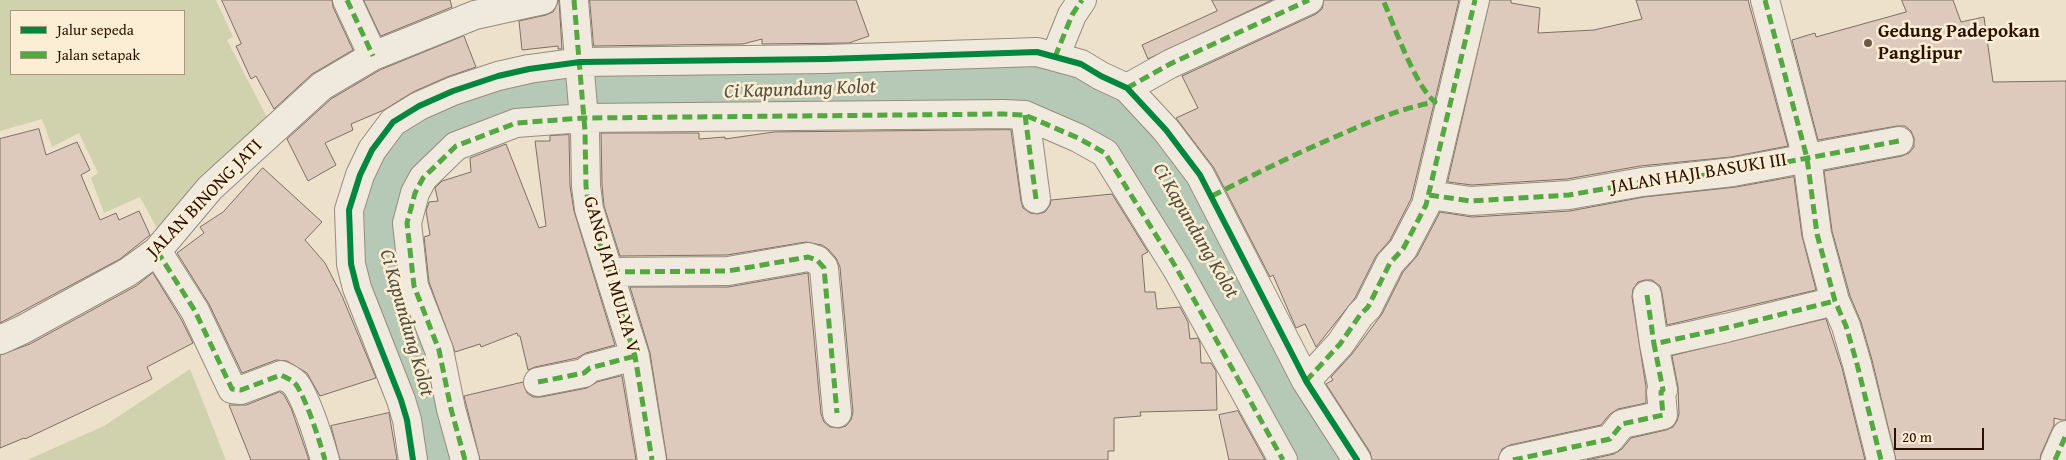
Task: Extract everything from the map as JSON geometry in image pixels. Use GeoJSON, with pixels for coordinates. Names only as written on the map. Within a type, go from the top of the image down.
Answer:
{"type":"FeatureCollection","features":[{"type":"Feature","properties":{"kind":"street"},"geometry":{"type":"LineString","coordinates":[[347,0],[373,56]]}},
{"type":"Feature","properties":{"kind":"street","name":"JALAN BINONG JATI"},"geometry":{"type":"LineString","coordinates":[[0,340],[128,272],[157,252],[210,188],[322,86],[373,56],[475,15],[543,0]]}},
{"type":"Feature","properties":{"kind":"street","name":"GANG JATI MULYA V"},"geometry":{"type":"LineString","coordinates":[[574,0],[584,112],[586,186],[594,228],[610,272],[635,356],[652,460]]}},
{"type":"Feature","properties":{"kind":"street"},"geometry":{"type":"LineString","coordinates":[[1055,57],[1072,15],[1082,0]]}},
{"type":"Feature","properties":{"kind":"street"},"geometry":{"type":"LineString","coordinates":[[1127,88],[1170,64],[1309,0]]}},
{"type":"Feature","properties":{"kind":"street"},"geometry":{"type":"LineString","coordinates":[[1306,381],[1340,344],[1368,307],[1390,263],[1404,249],[1426,205],[1475,0]]}},
{"type":"Feature","properties":{"kind":"street","name":"JALAN HAJI BASUKI III"},"geometry":{"type":"LineString","coordinates":[[1429,195],[1471,201],[1569,194],[1642,182],[1733,172],[1807,158],[1765,0]]}},
{"type":"Feature","properties":{"kind":"street"},"geometry":{"type":"LineString","coordinates":[[413,460],[408,420],[357,288],[351,264],[349,210],[360,176],[372,150],[393,122],[419,106],[453,90],[498,76],[529,69],[1037,52],[1080,64],[1127,88],[1156,119],[1200,175],[1306,381],[1357,460]]}},
{"type":"Feature","properties":{"kind":"street"},"geometry":{"type":"LineString","coordinates":[[465,460],[451,409],[439,350],[414,286],[407,223],[414,193],[423,178],[456,146],[516,123],[584,112],[1025,116],[1078,138],[1105,153],[1176,269],[1283,460]]}},
{"type":"Feature","properties":{"kind":"street"},"geometry":{"type":"LineString","coordinates":[[1025,116],[1036,199]]}},
{"type":"Feature","properties":{"kind":"street"},"geometry":{"type":"LineString","coordinates":[[1881,460],[1852,345],[1844,319],[1835,302],[1817,234],[1807,158],[1900,141]]}},
{"type":"Feature","properties":{"kind":"street"},"geometry":{"type":"LineString","coordinates":[[157,252],[195,311],[232,389],[241,390],[281,375],[290,379],[297,386],[325,460]]}},
{"type":"Feature","properties":{"kind":"street"},"geometry":{"type":"LineString","coordinates":[[610,272],[728,271],[808,257],[817,260],[824,268],[837,413]]}},
{"type":"Feature","properties":{"kind":"street"},"geometry":{"type":"LineString","coordinates":[[1513,460],[1610,440],[1621,424],[1663,415],[1662,382],[1647,295]]}},
{"type":"Feature","properties":{"kind":"street"},"geometry":{"type":"LineString","coordinates":[[1654,344],[1835,302]]}},
{"type":"Feature","properties":{"kind":"street"},"geometry":{"type":"LineString","coordinates":[[538,382],[584,372],[590,368],[635,356]]}},
{"type":"Feature","properties":{"kind":"street"},"geometry":{"type":"LineString","coordinates":[[2055,460],[2066,435]]}},
{"type":"Feature","properties":{"kind":"green space"},"geometry":{"type":"Polygon","coordinates":[[[0,0],[216,0],[233,37],[227,40],[270,123],[159,232],[140,197],[104,213],[91,178],[98,173],[79,133],[52,147],[42,119],[0,131],[0,0]]]}},
{"type":"Feature","properties":{"kind":"green space"},"geometry":{"type":"Polygon","coordinates":[[[190,369],[226,460],[27,460],[104,426],[190,369]]]}},
{"type":"Feature","properties":{"kind":"building"},"geometry":{"type":"Polygon","coordinates":[[[222,0],[332,0],[333,7],[353,50],[312,74],[274,109],[256,76],[251,79],[236,46],[241,44],[222,0]]]}},
{"type":"Feature","properties":{"kind":"building"},"geometry":{"type":"Polygon","coordinates":[[[364,0],[450,0],[452,7],[381,36],[364,0]]]}},
{"type":"Feature","properties":{"kind":"building"},"geometry":{"type":"Polygon","coordinates":[[[559,0],[562,49],[558,49],[558,46],[522,50],[519,21],[553,12],[559,0]]]}},
{"type":"Feature","properties":{"kind":"building"},"geometry":{"type":"Polygon","coordinates":[[[590,0],[856,0],[869,36],[849,43],[762,44],[762,39],[743,44],[594,46],[590,0]]]}},
{"type":"Feature","properties":{"kind":"building"},"geometry":{"type":"Polygon","coordinates":[[[1212,0],[1272,0],[1148,59],[1142,45],[1217,11],[1212,0]]]}},
{"type":"Feature","properties":{"kind":"building"},"geometry":{"type":"Polygon","coordinates":[[[1324,0],[1459,0],[1411,199],[1390,240],[1376,256],[1355,298],[1316,347],[1305,324],[1296,328],[1273,275],[1270,277],[1214,168],[1176,118],[1198,108],[1182,76],[1316,14],[1322,9],[1324,0]]]}},
{"type":"Feature","properties":{"kind":"building"},"geometry":{"type":"Polygon","coordinates":[[[1490,0],[1511,0],[1511,3],[1540,8],[1538,33],[1594,30],[1642,19],[1636,0],[1748,0],[1788,146],[1731,157],[1640,166],[1567,179],[1472,185],[1448,182],[1490,0]]]}},
{"type":"Feature","properties":{"kind":"building"},"geometry":{"type":"Polygon","coordinates":[[[1902,0],[1953,0],[1961,22],[1984,17],[1993,82],[2066,81],[2066,420],[2054,418],[2054,425],[2040,460],[1896,460],[1872,360],[1861,322],[1850,296],[1832,231],[1824,171],[1902,156],[1909,153],[1914,147],[1914,138],[1911,131],[1905,126],[1897,126],[1818,140],[1792,40],[1815,33],[1816,37],[1906,12],[1902,0]]]}},
{"type":"Feature","properties":{"kind":"building"},"geometry":{"type":"Polygon","coordinates":[[[464,36],[476,67],[413,92],[384,110],[351,124],[353,130],[325,143],[336,165],[308,181],[287,139],[331,99],[380,70],[464,36]]]}},
{"type":"Feature","properties":{"kind":"building"},"geometry":{"type":"Polygon","coordinates":[[[39,129],[46,155],[77,142],[90,170],[81,175],[100,220],[116,213],[119,220],[139,211],[150,235],[120,259],[0,323],[0,139],[39,129]]]}},
{"type":"Feature","properties":{"kind":"building"},"geometry":{"type":"Polygon","coordinates":[[[1011,130],[1021,201],[1023,208],[1030,213],[1038,214],[1045,212],[1051,200],[1112,194],[1148,252],[1142,255],[1145,292],[1155,292],[1157,309],[1180,307],[1188,322],[1190,339],[1198,338],[1200,343],[1201,363],[1211,363],[1216,371],[1217,410],[1140,412],[1141,416],[1114,418],[1114,451],[1108,451],[1108,460],[667,460],[650,353],[630,287],[728,287],[808,273],[821,414],[824,422],[830,427],[839,428],[846,426],[851,420],[853,412],[840,267],[836,258],[828,249],[822,245],[806,242],[727,255],[620,256],[604,206],[601,133],[699,133],[699,139],[725,137],[725,139],[774,132],[1011,130]]]}},
{"type":"Feature","properties":{"kind":"building"},"geometry":{"type":"Polygon","coordinates":[[[569,135],[570,186],[574,211],[615,345],[586,353],[577,358],[528,370],[520,336],[517,333],[481,347],[480,344],[455,352],[429,282],[424,237],[430,235],[426,211],[429,202],[438,201],[435,188],[442,181],[471,172],[470,158],[506,144],[539,228],[546,226],[535,141],[550,141],[550,136],[569,135]]]}},
{"type":"Feature","properties":{"kind":"building"},"geometry":{"type":"Polygon","coordinates":[[[263,168],[322,222],[305,240],[325,263],[342,296],[376,378],[320,396],[307,373],[287,361],[276,360],[242,373],[209,304],[177,253],[204,233],[200,227],[223,212],[263,168]]]}},
{"type":"Feature","properties":{"kind":"building"},"geometry":{"type":"Polygon","coordinates":[[[1794,177],[1802,236],[1816,290],[1667,325],[1660,286],[1652,280],[1638,282],[1633,289],[1632,297],[1646,387],[1646,403],[1618,409],[1610,414],[1601,425],[1510,445],[1502,449],[1498,460],[1372,460],[1370,452],[1326,384],[1333,380],[1331,377],[1352,354],[1382,314],[1403,272],[1417,256],[1440,212],[1472,217],[1570,211],[1644,197],[1736,187],[1794,177]]]}},
{"type":"Feature","properties":{"kind":"building"},"geometry":{"type":"Polygon","coordinates":[[[153,273],[193,343],[147,367],[152,379],[25,439],[0,448],[0,355],[30,344],[136,286],[153,273]]]}},
{"type":"Feature","properties":{"kind":"building"},"geometry":{"type":"Polygon","coordinates":[[[1826,319],[1842,368],[1865,460],[1587,460],[1614,454],[1622,449],[1631,438],[1673,427],[1679,414],[1678,387],[1672,356],[1826,319]]]}},
{"type":"Feature","properties":{"kind":"building"},"geometry":{"type":"Polygon","coordinates":[[[622,376],[636,460],[480,460],[464,396],[523,382],[527,393],[533,397],[541,397],[587,388],[597,382],[622,376]]]}},
{"type":"Feature","properties":{"kind":"building"},"geometry":{"type":"Polygon","coordinates":[[[280,392],[284,395],[291,408],[309,460],[251,460],[229,405],[246,405],[280,392]]]}},
{"type":"Feature","properties":{"kind":"building"},"geometry":{"type":"Polygon","coordinates":[[[1238,411],[1265,460],[1229,460],[1219,415],[1238,411]]]}},
{"type":"Feature","properties":{"kind":"building"},"geometry":{"type":"Polygon","coordinates":[[[389,413],[397,460],[340,460],[331,426],[389,413]]]}},
{"type":"Feature","properties":{"kind":"waterway","name":"Ci Kapundung Kolot"},"geometry":{"type":"LineString","coordinates":[[443,460],[438,428],[400,312],[382,240],[386,194],[416,150],[449,122],[509,98],[1047,83],[1110,109],[1161,166],[1323,460]]}},
{"type":"Feature","properties":{"kind":"marked path"},"geometry":{"type":"LineString","coordinates":[[347,0],[373,56]]}},
{"type":"Feature","properties":{"kind":"marked path"},"geometry":{"type":"LineString","coordinates":[[574,0],[585,131],[586,186],[589,209],[635,356],[652,460]]}},
{"type":"Feature","properties":{"kind":"marked path"},"geometry":{"type":"LineString","coordinates":[[1055,57],[1072,15],[1082,0]]}},
{"type":"Feature","properties":{"kind":"marked path"},"geometry":{"type":"LineString","coordinates":[[1127,88],[1170,64],[1309,0]]}},
{"type":"Feature","properties":{"kind":"marked path"},"geometry":{"type":"LineString","coordinates":[[1212,196],[1327,140],[1400,111],[1435,102],[1420,83],[1383,0]]}},
{"type":"Feature","properties":{"kind":"marked path"},"geometry":{"type":"LineString","coordinates":[[1306,381],[1340,344],[1360,315],[1368,307],[1390,263],[1403,249],[1426,205],[1475,0]]}},
{"type":"Feature","properties":{"kind":"marked path"},"geometry":{"type":"LineString","coordinates":[[1765,0],[1807,158],[1817,234],[1835,301],[1846,326],[1857,364],[1881,460]]}},
{"type":"Feature","properties":{"kind":"marked path"},"geometry":{"type":"LineString","coordinates":[[465,460],[451,409],[439,350],[414,286],[407,223],[415,193],[423,178],[456,146],[516,123],[584,118],[1003,114],[1025,115],[1078,138],[1105,153],[1177,269],[1283,460]]}},
{"type":"Feature","properties":{"kind":"marked path"},"geometry":{"type":"LineString","coordinates":[[1025,115],[1036,199]]}},
{"type":"Feature","properties":{"kind":"marked path"},"geometry":{"type":"LineString","coordinates":[[1429,195],[1471,201],[1569,195],[1642,182],[1733,172],[1899,141]]}},
{"type":"Feature","properties":{"kind":"marked path"},"geometry":{"type":"LineString","coordinates":[[157,251],[195,311],[232,389],[241,390],[281,375],[292,381],[297,386],[305,402],[325,460]]}},
{"type":"Feature","properties":{"kind":"marked path"},"geometry":{"type":"LineString","coordinates":[[610,272],[728,271],[808,257],[817,260],[824,268],[837,413]]}},
{"type":"Feature","properties":{"kind":"marked path"},"geometry":{"type":"LineString","coordinates":[[1647,295],[1654,344]]}},
{"type":"Feature","properties":{"kind":"marked path"},"geometry":{"type":"LineString","coordinates":[[1513,460],[1610,439],[1622,424],[1663,415],[1661,392],[1663,390],[1654,344],[1835,301]]}},
{"type":"Feature","properties":{"kind":"marked path"},"geometry":{"type":"LineString","coordinates":[[538,382],[584,373],[590,368],[635,356]]}},
{"type":"Feature","properties":{"kind":"marked path"},"geometry":{"type":"LineString","coordinates":[[2055,460],[2066,435]]}},
{"type":"Feature","properties":{"kind":"cycle path"},"geometry":{"type":"LineString","coordinates":[[413,460],[407,420],[401,400],[357,288],[351,264],[349,210],[360,175],[372,150],[393,122],[419,106],[453,91],[498,76],[529,69],[580,62],[826,59],[1037,52],[1081,64],[1127,88],[1166,130],[1200,175],[1306,381],[1357,460]]}},
{"type":"Feature","properties":{"kind":"place","name":"Gedung Padepokan Panglipur"},"geometry":{"type":"Point","coordinates":[1868,43]}}]}
